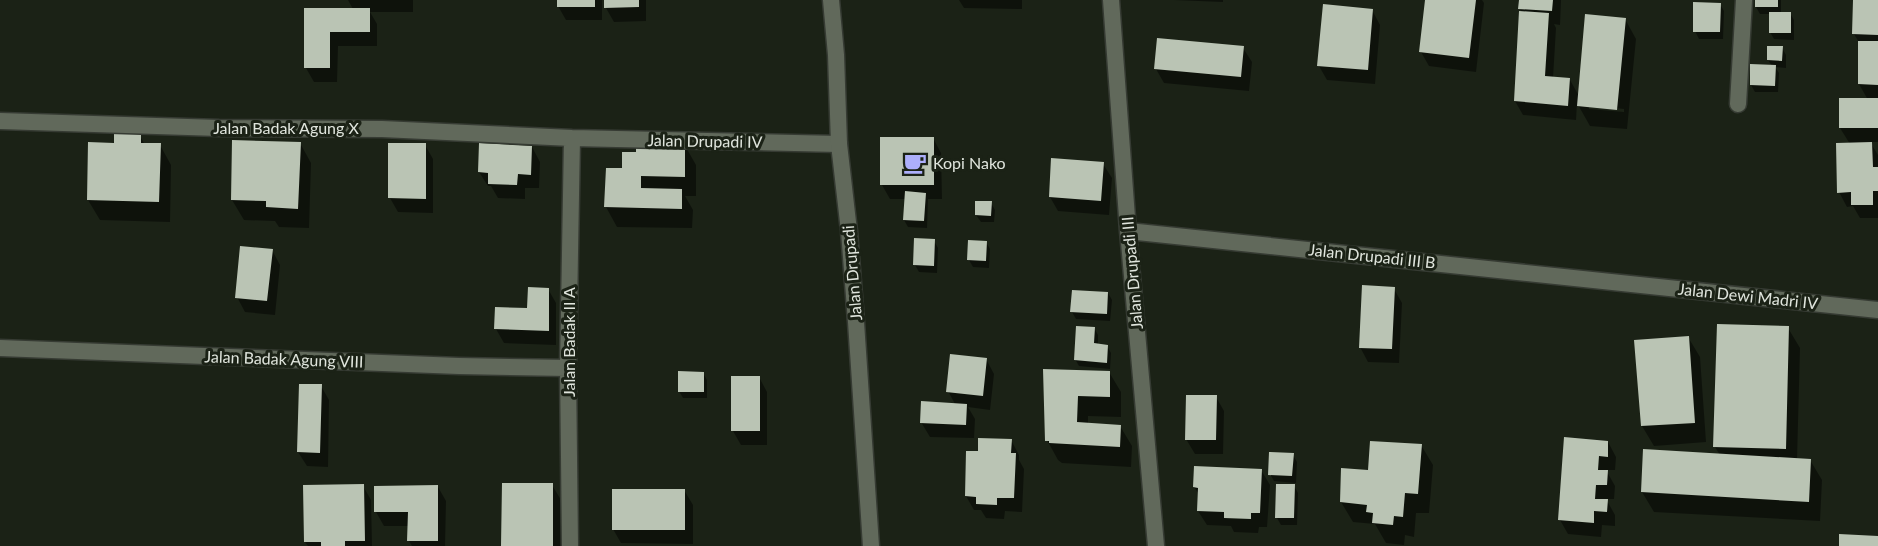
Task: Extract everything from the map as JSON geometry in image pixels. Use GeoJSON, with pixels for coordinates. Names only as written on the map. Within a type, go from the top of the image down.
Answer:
{"type":"FeatureCollection","features":[{"type":"Feature","properties":{"kind":"street","name":"Jalan Drupadi"},"geometry":{"type":"LineString","coordinates":[[831,0],[836,55],[839,144],[855,299],[871,546]]}},
{"type":"Feature","properties":{"kind":"street","name":"Jalan Drupadi III"},"geometry":{"type":"LineString","coordinates":[[1111,0],[1128,231],[1156,546]]}},
{"type":"Feature","properties":{"kind":"street"},"geometry":{"type":"LineString","coordinates":[[1738,104],[1744,0]]}},
{"type":"Feature","properties":{"kind":"street","name":"Jalan Badak Agung X"},"geometry":{"type":"LineString","coordinates":[[0,121],[219,128],[382,129],[572,138]]}},
{"type":"Feature","properties":{"kind":"street","name":"Jalan Drupadi IV"},"geometry":{"type":"LineString","coordinates":[[572,138],[839,144]]}},
{"type":"Feature","properties":{"kind":"street","name":"Jalan Badak II A"},"geometry":{"type":"LineString","coordinates":[[570,546],[568,368],[572,138]]}},
{"type":"Feature","properties":{"kind":"street","name":"Jalan Drupadi III B"},"geometry":{"type":"LineString","coordinates":[[1128,231],[1617,282]]}},
{"type":"Feature","properties":{"kind":"street","name":"Jalan Dewi Madri IV"},"geometry":{"type":"LineString","coordinates":[[1617,282],[1878,310]]}},
{"type":"Feature","properties":{"kind":"street","name":"Jalan Badak Agung VIII"},"geometry":{"type":"LineString","coordinates":[[0,348],[459,366],[568,368]]}},
{"type":"Feature","properties":{"kind":"building"},"geometry":{"type":"Polygon","coordinates":[[[557,0],[595,0],[595,7],[557,7],[557,0]]]}},
{"type":"Feature","properties":{"kind":"building"},"geometry":{"type":"Polygon","coordinates":[[[604,0],[639,0],[639,7],[604,8],[604,0]]]}},
{"type":"Feature","properties":{"kind":"building"},"geometry":{"type":"Polygon","coordinates":[[[1425,0],[1476,0],[1469,58],[1419,52],[1425,0]]]}},
{"type":"Feature","properties":{"kind":"building"},"geometry":{"type":"Polygon","coordinates":[[[1519,0],[1553,0],[1552,11],[1518,9],[1519,0]]]}},
{"type":"Feature","properties":{"kind":"building"},"geometry":{"type":"Polygon","coordinates":[[[1755,0],[1778,0],[1778,7],[1755,7],[1755,0]]]}},
{"type":"Feature","properties":{"kind":"building"},"geometry":{"type":"Polygon","coordinates":[[[1853,0],[1878,0],[1878,35],[1852,34],[1853,0]]]}},
{"type":"Feature","properties":{"kind":"building"},"geometry":{"type":"Polygon","coordinates":[[[1693,2],[1721,3],[1720,32],[1693,32],[1693,2]]]}},
{"type":"Feature","properties":{"kind":"building"},"geometry":{"type":"Polygon","coordinates":[[[1323,4],[1373,9],[1368,70],[1317,66],[1323,4]]]}},
{"type":"Feature","properties":{"kind":"building"},"geometry":{"type":"Polygon","coordinates":[[[304,8],[370,8],[370,32],[330,32],[330,68],[304,68],[304,8]]]}},
{"type":"Feature","properties":{"kind":"building"},"geometry":{"type":"Polygon","coordinates":[[[1519,11],[1549,13],[1545,76],[1570,78],[1568,106],[1514,101],[1519,11]]]}},
{"type":"Feature","properties":{"kind":"building"},"geometry":{"type":"Polygon","coordinates":[[[1769,12],[1791,12],[1791,33],[1769,33],[1769,12]]]}},
{"type":"Feature","properties":{"kind":"building"},"geometry":{"type":"Polygon","coordinates":[[[1585,14],[1626,18],[1617,110],[1577,106],[1585,14]]]}},
{"type":"Feature","properties":{"kind":"building"},"geometry":{"type":"Polygon","coordinates":[[[1157,38],[1244,46],[1241,77],[1154,69],[1157,38]]]}},
{"type":"Feature","properties":{"kind":"building"},"geometry":{"type":"Polygon","coordinates":[[[1858,41],[1878,41],[1878,85],[1858,84],[1858,41]]]}},
{"type":"Feature","properties":{"kind":"building"},"geometry":{"type":"Polygon","coordinates":[[[1767,46],[1783,46],[1782,61],[1767,60],[1767,46]]]}},
{"type":"Feature","properties":{"kind":"building"},"geometry":{"type":"Polygon","coordinates":[[[1750,64],[1776,65],[1775,86],[1750,85],[1750,64]]]}},
{"type":"Feature","properties":{"kind":"building"},"geometry":{"type":"Polygon","coordinates":[[[1839,98],[1878,98],[1878,128],[1839,128],[1839,98]]]}},
{"type":"Feature","properties":{"kind":"building"},"geometry":{"type":"Polygon","coordinates":[[[114,134],[141,134],[141,143],[161,143],[159,202],[87,200],[88,142],[114,143],[114,134]]]}},
{"type":"Feature","properties":{"kind":"building"},"geometry":{"type":"Polygon","coordinates":[[[880,137],[934,137],[934,185],[880,185],[880,137]]]}},
{"type":"Feature","properties":{"kind":"building"},"geometry":{"type":"Polygon","coordinates":[[[232,140],[301,142],[298,209],[266,207],[266,201],[231,200],[232,140]]]}},
{"type":"Feature","properties":{"kind":"building"},"geometry":{"type":"Polygon","coordinates":[[[636,142],[685,143],[685,177],[641,176],[641,188],[682,189],[682,209],[604,207],[606,168],[622,168],[622,152],[636,152],[636,142]]]}},
{"type":"Feature","properties":{"kind":"building"},"geometry":{"type":"Polygon","coordinates":[[[1872,142],[1873,167],[1878,167],[1878,191],[1873,191],[1873,205],[1851,205],[1851,192],[1837,193],[1836,143],[1872,142]]]}},
{"type":"Feature","properties":{"kind":"building"},"geometry":{"type":"Polygon","coordinates":[[[388,143],[426,143],[426,199],[388,198],[388,143]]]}},
{"type":"Feature","properties":{"kind":"building"},"geometry":{"type":"Polygon","coordinates":[[[479,143],[532,146],[531,175],[518,174],[517,185],[488,184],[488,173],[478,172],[479,143]]]}},
{"type":"Feature","properties":{"kind":"building"},"geometry":{"type":"Polygon","coordinates":[[[1051,158],[1104,162],[1101,201],[1049,197],[1051,158]]]}},
{"type":"Feature","properties":{"kind":"building"},"geometry":{"type":"Polygon","coordinates":[[[905,191],[926,193],[924,221],[903,220],[905,191]]]}},
{"type":"Feature","properties":{"kind":"building"},"geometry":{"type":"Polygon","coordinates":[[[975,201],[992,201],[991,216],[975,215],[975,201]]]}},
{"type":"Feature","properties":{"kind":"building"},"geometry":{"type":"Polygon","coordinates":[[[914,238],[935,239],[934,266],[913,265],[914,238]]]}},
{"type":"Feature","properties":{"kind":"building"},"geometry":{"type":"Polygon","coordinates":[[[968,240],[987,241],[986,261],[967,260],[968,240]]]}},
{"type":"Feature","properties":{"kind":"building"},"geometry":{"type":"Polygon","coordinates":[[[240,246],[273,249],[267,301],[235,298],[240,246]]]}},
{"type":"Feature","properties":{"kind":"building"},"geometry":{"type":"Polygon","coordinates":[[[1362,285],[1395,287],[1392,349],[1359,348],[1362,285]]]}},
{"type":"Feature","properties":{"kind":"building"},"geometry":{"type":"Polygon","coordinates":[[[528,287],[549,288],[549,331],[494,329],[495,307],[527,308],[528,287]]]}},
{"type":"Feature","properties":{"kind":"building"},"geometry":{"type":"Polygon","coordinates":[[[1072,290],[1108,292],[1107,314],[1070,312],[1072,290]]]}},
{"type":"Feature","properties":{"kind":"building"},"geometry":{"type":"Polygon","coordinates":[[[1717,324],[1789,326],[1786,449],[1713,447],[1717,324]]]}},
{"type":"Feature","properties":{"kind":"building"},"geometry":{"type":"Polygon","coordinates":[[[1076,326],[1095,327],[1094,343],[1108,345],[1107,363],[1074,360],[1076,326]]]}},
{"type":"Feature","properties":{"kind":"building"},"geometry":{"type":"Polygon","coordinates":[[[1689,336],[1695,423],[1641,426],[1634,340],[1689,336]]]}},
{"type":"Feature","properties":{"kind":"building"},"geometry":{"type":"Polygon","coordinates":[[[950,354],[987,358],[983,396],[946,392],[950,354]]]}},
{"type":"Feature","properties":{"kind":"building"},"geometry":{"type":"Polygon","coordinates":[[[1043,369],[1110,371],[1110,397],[1078,396],[1077,422],[1121,425],[1120,447],[1045,441],[1043,369]]]}},
{"type":"Feature","properties":{"kind":"building"},"geometry":{"type":"Polygon","coordinates":[[[678,371],[704,372],[704,392],[678,392],[678,371]]]}},
{"type":"Feature","properties":{"kind":"building"},"geometry":{"type":"Polygon","coordinates":[[[731,376],[760,376],[760,431],[731,431],[731,376]]]}},
{"type":"Feature","properties":{"kind":"building"},"geometry":{"type":"Polygon","coordinates":[[[299,384],[322,384],[320,453],[297,452],[299,384]]]}},
{"type":"Feature","properties":{"kind":"building"},"geometry":{"type":"Polygon","coordinates":[[[1186,395],[1217,395],[1216,440],[1185,440],[1186,395]]]}},
{"type":"Feature","properties":{"kind":"building"},"geometry":{"type":"Polygon","coordinates":[[[921,401],[967,404],[966,425],[920,423],[921,401]]]}},
{"type":"Feature","properties":{"kind":"building"},"geometry":{"type":"Polygon","coordinates":[[[1564,437],[1608,441],[1608,457],[1599,456],[1598,470],[1608,470],[1607,485],[1596,485],[1595,499],[1608,499],[1607,512],[1594,511],[1594,523],[1558,520],[1564,437]]]}},
{"type":"Feature","properties":{"kind":"building"},"geometry":{"type":"Polygon","coordinates":[[[978,438],[1012,439],[1011,453],[1016,453],[1014,498],[997,498],[997,505],[976,504],[976,497],[965,496],[966,451],[978,451],[978,438]]]}},
{"type":"Feature","properties":{"kind":"building"},"geometry":{"type":"Polygon","coordinates":[[[1370,441],[1422,444],[1418,494],[1405,493],[1403,517],[1394,516],[1393,525],[1372,523],[1373,513],[1366,512],[1367,505],[1340,502],[1341,468],[1368,470],[1370,441]]]}},
{"type":"Feature","properties":{"kind":"building"},"geometry":{"type":"Polygon","coordinates":[[[1643,449],[1811,459],[1809,502],[1641,492],[1643,449]]]}},
{"type":"Feature","properties":{"kind":"building"},"geometry":{"type":"Polygon","coordinates":[[[1269,452],[1294,453],[1292,476],[1268,475],[1269,452]]]}},
{"type":"Feature","properties":{"kind":"building"},"geometry":{"type":"Polygon","coordinates":[[[1194,466],[1262,469],[1260,513],[1251,513],[1251,519],[1224,518],[1224,512],[1197,511],[1198,488],[1193,487],[1194,466]]]}},
{"type":"Feature","properties":{"kind":"building"},"geometry":{"type":"Polygon","coordinates":[[[502,483],[553,483],[553,546],[501,546],[502,483]]]}},
{"type":"Feature","properties":{"kind":"building"},"geometry":{"type":"Polygon","coordinates":[[[364,484],[365,541],[345,541],[345,546],[321,546],[321,542],[304,542],[303,485],[364,484]]]}},
{"type":"Feature","properties":{"kind":"building"},"geometry":{"type":"Polygon","coordinates":[[[1276,484],[1295,484],[1294,518],[1275,518],[1276,484]]]}},
{"type":"Feature","properties":{"kind":"building"},"geometry":{"type":"Polygon","coordinates":[[[438,485],[438,541],[407,541],[408,512],[374,512],[374,486],[438,485]]]}},
{"type":"Feature","properties":{"kind":"building"},"geometry":{"type":"Polygon","coordinates":[[[612,489],[685,489],[685,530],[612,530],[612,489]]]}},
{"type":"Feature","properties":{"kind":"building"},"geometry":{"type":"Polygon","coordinates":[[[1839,534],[1878,536],[1878,546],[1839,546],[1839,534]]]}},
{"type":"Feature","properties":{"kind":"place","name":"Kopi Nako"},"geometry":{"type":"Point","coordinates":[915,163]}}]}
